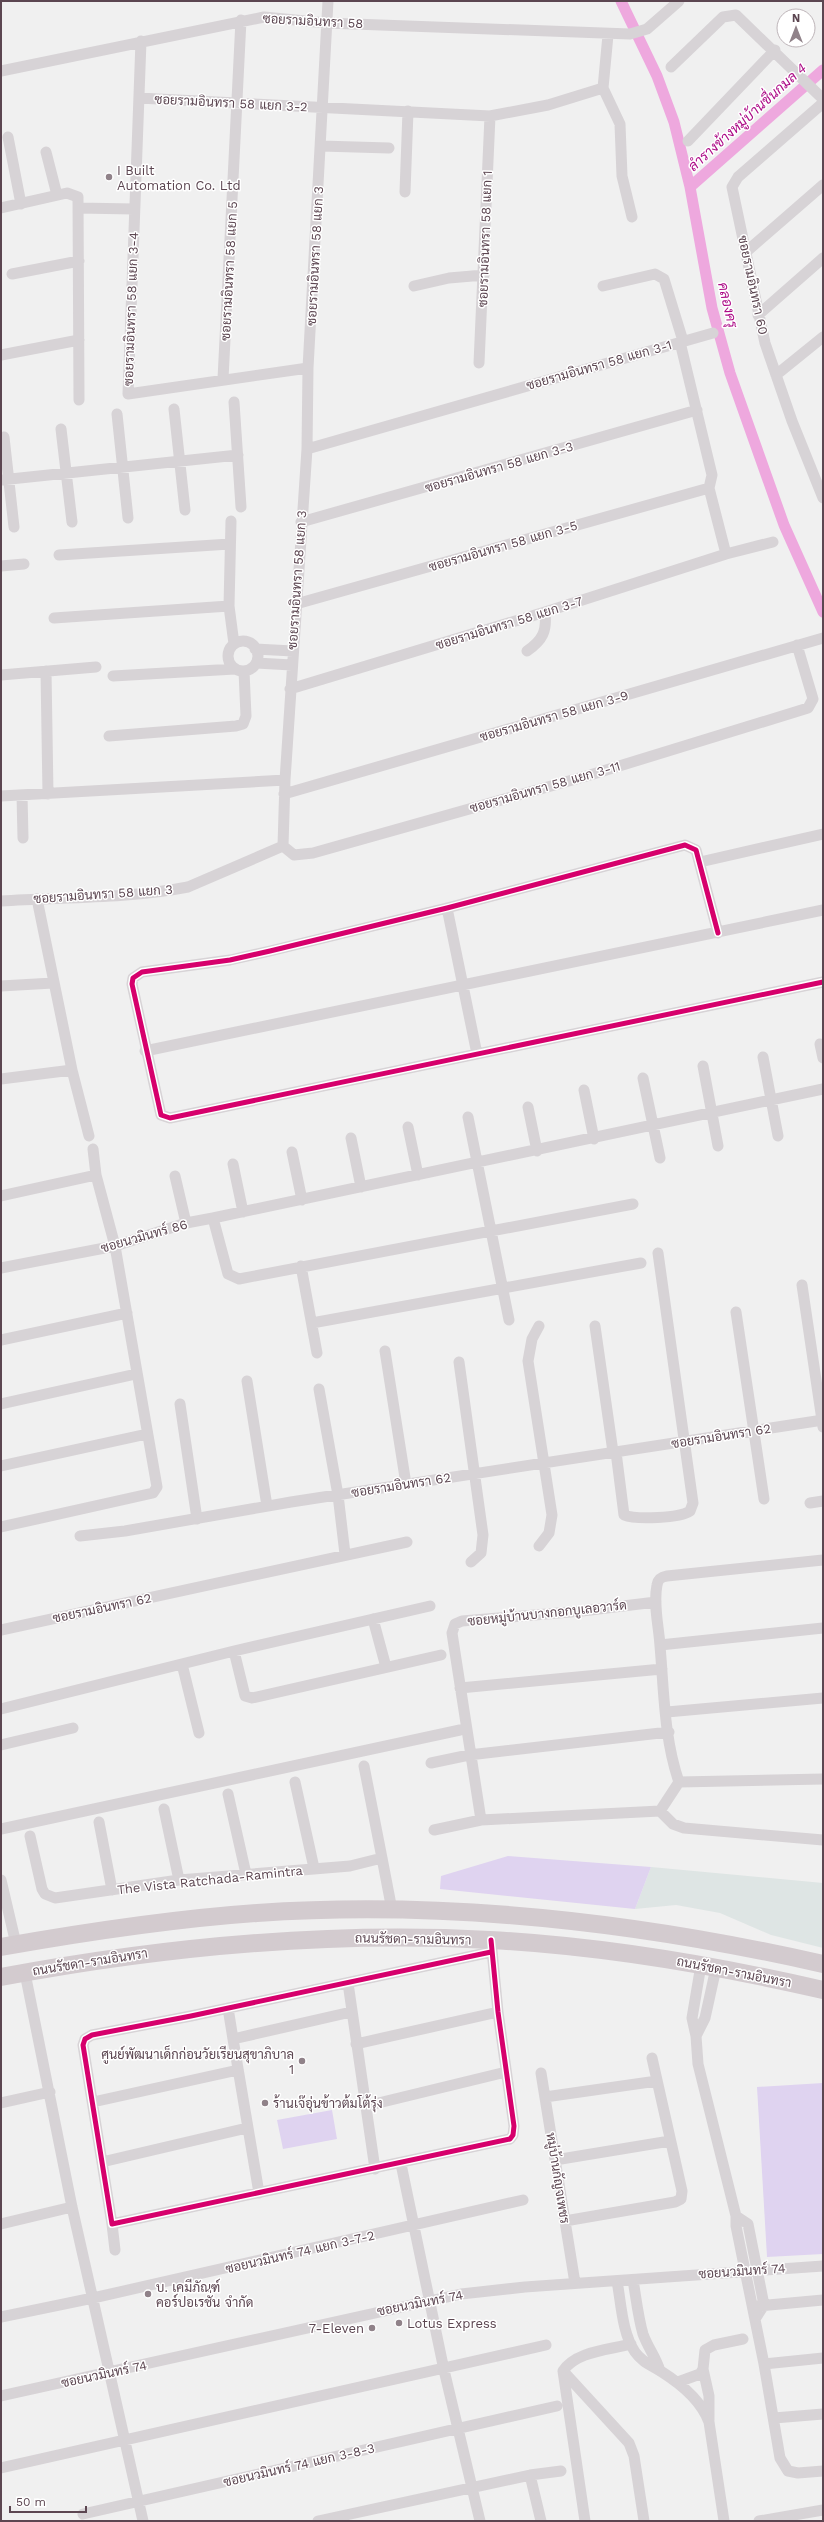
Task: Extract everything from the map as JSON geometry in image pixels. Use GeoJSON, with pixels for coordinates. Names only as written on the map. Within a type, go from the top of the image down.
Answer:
{"type":"FeatureCollection","features":[{"type":"Feature","properties":{"kind":"main road","name":"ถนนรัชดา-รามอินทรา"},"geometry":{"type":"LineString","coordinates":[[9,1946],[188,1919],[259,1913],[392,1910],[520,1916],[585,1922],[706,1939],[823,1964]]}},
{"type":"Feature","properties":{"kind":"main road","name":"ถนนรัชดา-รามอินทรา"},"geometry":{"type":"LineString","coordinates":[[1,1977],[158,1952],[266,1942],[384,1937],[491,1946],[599,1951],[708,1966],[823,1990]]}},
{"type":"Feature","properties":{"kind":"street","name":"ซอยรามอินทรา 58 แยก 3"},"geometry":{"type":"LineString","coordinates":[[1,901],[110,896],[188,887],[283,846],[284,794],[292,651],[306,449],[308,368],[328,1]]}},
{"type":"Feature","properties":{"kind":"street","name":"ซอยรามอินทรา 58"},"geometry":{"type":"LineString","coordinates":[[1,71],[241,20],[264,17],[326,22],[608,35],[630,34],[647,29],[679,1]]}},
{"type":"Feature","properties":{"kind":"street"},"geometry":{"type":"LineString","coordinates":[[670,67],[724,17],[732,14],[740,16],[823,99]]}},
{"type":"Feature","properties":{"kind":"street","name":"ซอยรามอินทรา 58 แยก 5"},"geometry":{"type":"LineString","coordinates":[[223,379],[241,20]]}},
{"type":"Feature","properties":{"kind":"street"},"geometry":{"type":"LineString","coordinates":[[608,35],[603,88],[620,124],[622,176],[632,218]]}},
{"type":"Feature","properties":{"kind":"street","name":"ซอยรามอินทรา 58 แยก 3-4"},"geometry":{"type":"LineString","coordinates":[[141,41],[128,394],[223,379],[308,368]]}},
{"type":"Feature","properties":{"kind":"street"},"geometry":{"type":"LineString","coordinates":[[688,141],[775,50]]}},
{"type":"Feature","properties":{"kind":"street","name":"ซอยรามอินทรา 58 แยก 3-2"},"geometry":{"type":"LineString","coordinates":[[139,98],[490,116],[548,105],[603,88]]}},
{"type":"Feature","properties":{"kind":"street","name":"ซอยรามอินทรา 60"},"geometry":{"type":"LineString","coordinates":[[823,103],[733,184],[732,191],[747,251],[758,315],[776,375],[823,498]]}},
{"type":"Feature","properties":{"kind":"street"},"geometry":{"type":"LineString","coordinates":[[405,192],[408,112]]}},
{"type":"Feature","properties":{"kind":"street","name":"ซอยรามอินทรา 58 แยก 1"},"geometry":{"type":"LineString","coordinates":[[479,363],[490,116]]}},
{"type":"Feature","properties":{"kind":"street"},"geometry":{"type":"LineString","coordinates":[[8,137],[21,204]]}},
{"type":"Feature","properties":{"kind":"street"},"geometry":{"type":"LineString","coordinates":[[321,146],[389,148]]}},
{"type":"Feature","properties":{"kind":"street"},"geometry":{"type":"LineString","coordinates":[[46,152],[57,195]]}},
{"type":"Feature","properties":{"kind":"street"},"geometry":{"type":"LineString","coordinates":[[747,251],[823,185]]}},
{"type":"Feature","properties":{"kind":"street"},"geometry":{"type":"LineString","coordinates":[[1,208],[57,195],[70,193],[76,194],[78,208],[79,261],[79,400]]}},
{"type":"Feature","properties":{"kind":"street"},"geometry":{"type":"LineString","coordinates":[[78,208],[134,209]]}},
{"type":"Feature","properties":{"kind":"street"},"geometry":{"type":"LineString","coordinates":[[758,315],[823,258]]}},
{"type":"Feature","properties":{"kind":"street"},"geometry":{"type":"LineString","coordinates":[[12,274],[79,261]]}},
{"type":"Feature","properties":{"kind":"street"},"geometry":{"type":"LineString","coordinates":[[603,286],[654,274],[661,275],[664,279],[682,341],[713,333]]}},
{"type":"Feature","properties":{"kind":"street"},"geometry":{"type":"LineString","coordinates":[[414,286],[449,278],[484,275]]}},
{"type":"Feature","properties":{"kind":"street"},"geometry":{"type":"LineString","coordinates":[[776,375],[823,336]]}},
{"type":"Feature","properties":{"kind":"street"},"geometry":{"type":"LineString","coordinates":[[1,355],[79,340]]}},
{"type":"Feature","properties":{"kind":"street","name":"ซอยรามอินทรา 58 แยก 3-1"},"geometry":{"type":"LineString","coordinates":[[306,449],[682,341],[712,475],[709,488],[726,554]]}},
{"type":"Feature","properties":{"kind":"street"},"geometry":{"type":"LineString","coordinates":[[234,402],[241,507]]}},
{"type":"Feature","properties":{"kind":"street"},"geometry":{"type":"LineString","coordinates":[[174,409],[185,510]]}},
{"type":"Feature","properties":{"kind":"street","name":"ซอยรามอินทรา 58 แยก 3-3"},"geometry":{"type":"LineString","coordinates":[[301,522],[697,410]]}},
{"type":"Feature","properties":{"kind":"street"},"geometry":{"type":"LineString","coordinates":[[117,414],[128,518]]}},
{"type":"Feature","properties":{"kind":"street"},"geometry":{"type":"LineString","coordinates":[[61,429],[72,522]]}},
{"type":"Feature","properties":{"kind":"street"},"geometry":{"type":"LineString","coordinates":[[4,437],[5,480],[14,527]]}},
{"type":"Feature","properties":{"kind":"street"},"geometry":{"type":"LineString","coordinates":[[5,480],[238,455]]}},
{"type":"Feature","properties":{"kind":"street","name":"ซอยรามอินทรา 58 แยก 3-5"},"geometry":{"type":"LineString","coordinates":[[296,604],[709,488]]}},
{"type":"Feature","properties":{"kind":"street"},"geometry":{"type":"LineString","coordinates":[[109,736],[236,726],[242,724],[246,716],[240,670],[228,657],[234,644],[229,606],[231,521]]}},
{"type":"Feature","properties":{"kind":"street","name":"ซอยรามอินทรา 58 แยก 3-7"},"geometry":{"type":"LineString","coordinates":[[290,689],[545,612],[726,554],[773,542]]}},
{"type":"Feature","properties":{"kind":"street"},"geometry":{"type":"LineString","coordinates":[[59,555],[230,544]]}},
{"type":"Feature","properties":{"kind":"street"},"geometry":{"type":"LineString","coordinates":[[1,566],[24,564]]}},
{"type":"Feature","properties":{"kind":"street"},"geometry":{"type":"LineString","coordinates":[[54,618],[229,606]]}},
{"type":"Feature","properties":{"kind":"street"},"geometry":{"type":"LineString","coordinates":[[527,651],[539,643],[544,635],[546,625],[545,612]]}},
{"type":"Feature","properties":{"kind":"street","name":"ซอยรามอินทรา 58 แยก 3-9"},"geometry":{"type":"LineString","coordinates":[[284,794],[823,638]]}},
{"type":"Feature","properties":{"kind":"street"},"geometry":{"type":"LineString","coordinates":[[234,644],[248,642],[255,648],[258,655],[256,662]]}},
{"type":"Feature","properties":{"kind":"street","name":"ซอยรามอินทรา 58 แยก 3-11"},"geometry":{"type":"LineString","coordinates":[[283,846],[294,855],[313,853],[590,775],[808,708],[813,700],[796,645]]}},
{"type":"Feature","properties":{"kind":"street"},"geometry":{"type":"LineString","coordinates":[[255,648],[292,651]]}},
{"type":"Feature","properties":{"kind":"street"},"geometry":{"type":"LineString","coordinates":[[113,676],[240,670],[256,662],[292,665]]}},
{"type":"Feature","properties":{"kind":"street"},"geometry":{"type":"LineString","coordinates":[[1,675],[96,667]]}},
{"type":"Feature","properties":{"kind":"street"},"geometry":{"type":"LineString","coordinates":[[46,672],[48,794]]}},
{"type":"Feature","properties":{"kind":"street"},"geometry":{"type":"LineString","coordinates":[[1,796],[285,780]]}},
{"type":"Feature","properties":{"kind":"street"},"geometry":{"type":"LineString","coordinates":[[22,795],[23,838]]}},
{"type":"Feature","properties":{"kind":"street"},"geometry":{"type":"LineString","coordinates":[[700,862],[823,834]]}},
{"type":"Feature","properties":{"kind":"street"},"geometry":{"type":"LineString","coordinates":[[718,933],[696,850],[685,845],[447,908],[270,952],[136,975],[132,984],[145,1051],[161,1115],[170,1118],[823,982]]}},
{"type":"Feature","properties":{"kind":"street"},"geometry":{"type":"LineString","coordinates":[[36,899],[72,1070],[90,1136]]}},
{"type":"Feature","properties":{"kind":"street"},"geometry":{"type":"LineString","coordinates":[[447,908],[477,1054]]}},
{"type":"Feature","properties":{"kind":"street"},"geometry":{"type":"LineString","coordinates":[[145,1051],[823,910]]}},
{"type":"Feature","properties":{"kind":"street"},"geometry":{"type":"LineString","coordinates":[[1,986],[53,982]]}},
{"type":"Feature","properties":{"kind":"street"},"geometry":{"type":"LineString","coordinates":[[820,1044],[823,1058]]}},
{"type":"Feature","properties":{"kind":"street"},"geometry":{"type":"LineString","coordinates":[[763,1057],[778,1136]]}},
{"type":"Feature","properties":{"kind":"street"},"geometry":{"type":"LineString","coordinates":[[703,1066],[718,1146]]}},
{"type":"Feature","properties":{"kind":"street"},"geometry":{"type":"LineString","coordinates":[[1,1079],[72,1070]]}},
{"type":"Feature","properties":{"kind":"street"},"geometry":{"type":"LineString","coordinates":[[643,1078],[660,1158]]}},
{"type":"Feature","properties":{"kind":"street"},"geometry":{"type":"LineString","coordinates":[[584,1090],[594,1140]]}},
{"type":"Feature","properties":{"kind":"street","name":"ซอยนวมินทร์ 86"},"geometry":{"type":"LineString","coordinates":[[1,1268],[115,1246],[186,1223],[594,1140],[823,1090]]}},
{"type":"Feature","properties":{"kind":"street"},"geometry":{"type":"LineString","coordinates":[[528,1107],[537,1151]]}},
{"type":"Feature","properties":{"kind":"street"},"geometry":{"type":"LineString","coordinates":[[468,1117],[509,1320]]}},
{"type":"Feature","properties":{"kind":"street"},"geometry":{"type":"LineString","coordinates":[[408,1127],[418,1175]]}},
{"type":"Feature","properties":{"kind":"street"},"geometry":{"type":"LineString","coordinates":[[351,1138],[361,1187]]}},
{"type":"Feature","properties":{"kind":"street"},"geometry":{"type":"LineString","coordinates":[[1,1528],[153,1493],[157,1487],[136,1374],[115,1246],[96,1175],[93,1149]]}},
{"type":"Feature","properties":{"kind":"street"},"geometry":{"type":"LineString","coordinates":[[292,1152],[302,1200]]}},
{"type":"Feature","properties":{"kind":"street"},"geometry":{"type":"LineString","coordinates":[[233,1164],[243,1212]]}},
{"type":"Feature","properties":{"kind":"street"},"geometry":{"type":"LineString","coordinates":[[1,1196],[96,1175]]}},
{"type":"Feature","properties":{"kind":"street"},"geometry":{"type":"LineString","coordinates":[[175,1176],[186,1223]]}},
{"type":"Feature","properties":{"kind":"street"},"geometry":{"type":"LineString","coordinates":[[213,1218],[228,1274],[234,1278],[243,1278],[633,1204]]}},
{"type":"Feature","properties":{"kind":"street"},"geometry":{"type":"LineString","coordinates":[[595,1326],[624,1515],[631,1518],[686,1514],[690,1511],[693,1503],[658,1253]]}},
{"type":"Feature","properties":{"kind":"street"},"geometry":{"type":"LineString","coordinates":[[312,1324],[504,1290],[641,1263]]}},
{"type":"Feature","properties":{"kind":"street"},"geometry":{"type":"LineString","coordinates":[[301,1266],[317,1354]]}},
{"type":"Feature","properties":{"kind":"street"},"geometry":{"type":"LineString","coordinates":[[802,1285],[823,1423]]}},
{"type":"Feature","properties":{"kind":"street"},"geometry":{"type":"LineString","coordinates":[[736,1312],[764,1499]]}},
{"type":"Feature","properties":{"kind":"street"},"geometry":{"type":"LineString","coordinates":[[1,1340],[127,1313]]}},
{"type":"Feature","properties":{"kind":"street"},"geometry":{"type":"LineString","coordinates":[[539,1326],[532,1339],[528,1361],[546,1464],[552,1515],[552,1526],[539,1546]]}},
{"type":"Feature","properties":{"kind":"street"},"geometry":{"type":"LineString","coordinates":[[385,1351],[406,1484]]}},
{"type":"Feature","properties":{"kind":"street"},"geometry":{"type":"LineString","coordinates":[[459,1362],[483,1535],[481,1553],[471,1562]]}},
{"type":"Feature","properties":{"kind":"street"},"geometry":{"type":"LineString","coordinates":[[1,1404],[136,1374]]}},
{"type":"Feature","properties":{"kind":"street"},"geometry":{"type":"LineString","coordinates":[[248,1381],[267,1506]]}},
{"type":"Feature","properties":{"kind":"street"},"geometry":{"type":"LineString","coordinates":[[80,1536],[125,1531],[338,1495],[319,1389]]}},
{"type":"Feature","properties":{"kind":"street"},"geometry":{"type":"LineString","coordinates":[[180,1404],[197,1519]]}},
{"type":"Feature","properties":{"kind":"street","name":"ซอยรามอินทรา 62"},"geometry":{"type":"LineString","coordinates":[[1,1630],[345,1554],[338,1495],[754,1431],[823,1423]]}},
{"type":"Feature","properties":{"kind":"street"},"geometry":{"type":"LineString","coordinates":[[1,1466],[147,1434]]}},
{"type":"Feature","properties":{"kind":"street"},"geometry":{"type":"LineString","coordinates":[[810,1502],[823,1501]]}},
{"type":"Feature","properties":{"kind":"street"},"geometry":{"type":"LineString","coordinates":[[345,1554],[407,1542]]}},
{"type":"Feature","properties":{"kind":"street"},"geometry":{"type":"LineString","coordinates":[[679,1782],[671,1756],[656,1602],[658,1582],[661,1578],[667,1576],[823,1560]]}},
{"type":"Feature","properties":{"kind":"street","name":"ซอยหมู่บ้านบางกอกบูเลอวาร์ด"},"geometry":{"type":"LineString","coordinates":[[481,1820],[469,1755],[452,1633],[458,1623],[656,1602]]}},
{"type":"Feature","properties":{"kind":"street"},"geometry":{"type":"LineString","coordinates":[[1,1709],[234,1651],[430,1606]]}},
{"type":"Feature","properties":{"kind":"street"},"geometry":{"type":"LineString","coordinates":[[373,1619],[386,1667]]}},
{"type":"Feature","properties":{"kind":"street"},"geometry":{"type":"LineString","coordinates":[[660,1645],[823,1628]]}},
{"type":"Feature","properties":{"kind":"street"},"geometry":{"type":"LineString","coordinates":[[234,1651],[245,1696],[252,1698],[441,1655]]}},
{"type":"Feature","properties":{"kind":"street"},"geometry":{"type":"LineString","coordinates":[[182,1664],[199,1733]]}},
{"type":"Feature","properties":{"kind":"street"},"geometry":{"type":"LineString","coordinates":[[460,1688],[662,1669]]}},
{"type":"Feature","properties":{"kind":"street"},"geometry":{"type":"LineString","coordinates":[[667,1712],[823,1698]]}},
{"type":"Feature","properties":{"kind":"street"},"geometry":{"type":"LineString","coordinates":[[1,1745],[73,1728]]}},
{"type":"Feature","properties":{"kind":"street"},"geometry":{"type":"LineString","coordinates":[[1,1829],[460,1730]]}},
{"type":"Feature","properties":{"kind":"street"},"geometry":{"type":"LineString","coordinates":[[431,1763],[469,1755],[669,1732]]}},
{"type":"Feature","properties":{"kind":"street"},"geometry":{"type":"LineString","coordinates":[[364,1766],[392,1910]]}},
{"type":"Feature","properties":{"kind":"street"},"geometry":{"type":"LineString","coordinates":[[679,1782],[823,1779]]}},
{"type":"Feature","properties":{"kind":"street"},"geometry":{"type":"LineString","coordinates":[[295,1782],[314,1868]]}},
{"type":"Feature","properties":{"kind":"street"},"geometry":{"type":"LineString","coordinates":[[660,1810],[679,1782]]}},
{"type":"Feature","properties":{"kind":"street"},"geometry":{"type":"LineString","coordinates":[[228,1794],[246,1874]]}},
{"type":"Feature","properties":{"kind":"street"},"geometry":{"type":"LineString","coordinates":[[164,1809],[179,1880]]}},
{"type":"Feature","properties":{"kind":"street"},"geometry":{"type":"LineString","coordinates":[[434,1830],[481,1820],[660,1810]]}},
{"type":"Feature","properties":{"kind":"street"},"geometry":{"type":"LineString","coordinates":[[660,1810],[673,1824],[684,1828],[823,1840]]}},
{"type":"Feature","properties":{"kind":"street"},"geometry":{"type":"LineString","coordinates":[[99,1822],[112,1890]]}},
{"type":"Feature","properties":{"kind":"street","name":"The Vista Ratchada-Ramintra"},"geometry":{"type":"LineString","coordinates":[[30,1836],[45,1894],[55,1898],[179,1880],[350,1866],[382,1858]]}},
{"type":"Feature","properties":{"kind":"street"},"geometry":{"type":"LineString","coordinates":[[1,1880],[9,1946]]}},
{"type":"Feature","properties":{"kind":"street"},"geometry":{"type":"LineString","coordinates":[[112,2224],[400,2164],[510,2139],[514,2130],[498,2012],[491,1946],[348,1983],[92,2034],[85,2039],[83,2046],[93,2102],[115,2250]]}},
{"type":"Feature","properties":{"kind":"street"},"geometry":{"type":"LineString","coordinates":[[708,1966],[705,2018],[696,2036],[698,2064],[736,2216],[752,2307],[756,2319],[780,2458],[788,2472],[798,2473],[823,2471]]}},
{"type":"Feature","properties":{"kind":"street"},"geometry":{"type":"LineString","coordinates":[[25,1973],[72,2207],[143,2521]]}},
{"type":"Feature","properties":{"kind":"street"},"geometry":{"type":"LineString","coordinates":[[348,1983],[351,2012],[376,2169]]}},
{"type":"Feature","properties":{"kind":"street"},"geometry":{"type":"LineString","coordinates":[[228,2008],[259,2194]]}},
{"type":"Feature","properties":{"kind":"street"},"geometry":{"type":"LineString","coordinates":[[233,2039],[351,2012]]}},
{"type":"Feature","properties":{"kind":"street"},"geometry":{"type":"LineString","coordinates":[[356,2044],[498,2012]]}},
{"type":"Feature","properties":{"kind":"street"},"geometry":{"type":"LineString","coordinates":[[565,2221],[675,2202],[681,2199],[682,2192],[652,2058]]}},
{"type":"Feature","properties":{"kind":"street"},"geometry":{"type":"LineString","coordinates":[[93,2102],[238,2070]]}},
{"type":"Feature","properties":{"kind":"street"},"geometry":{"type":"LineString","coordinates":[[366,2106],[506,2072]]}},
{"type":"Feature","properties":{"kind":"street","name":"หมู่บ้านกัญจเพชร"},"geometry":{"type":"LineString","coordinates":[[541,2074],[575,2283]]}},
{"type":"Feature","properties":{"kind":"street"},"geometry":{"type":"LineString","coordinates":[[545,2097],[657,2081]]}},
{"type":"Feature","properties":{"kind":"street"},"geometry":{"type":"LineString","coordinates":[[1,2103],[50,2092]]}},
{"type":"Feature","properties":{"kind":"street"},"geometry":{"type":"LineString","coordinates":[[102,2162],[247,2128]]}},
{"type":"Feature","properties":{"kind":"street"},"geometry":{"type":"LineString","coordinates":[[555,2160],[670,2141]]}},
{"type":"Feature","properties":{"kind":"street"},"geometry":{"type":"LineString","coordinates":[[400,2164],[444,2370],[480,2521]]}},
{"type":"Feature","properties":{"kind":"street","name":"ซอยนวมินทร์ 74 แยก 3-7-2"},"geometry":{"type":"LineString","coordinates":[[1,2317],[93,2298],[523,2200]]}},
{"type":"Feature","properties":{"kind":"street"},"geometry":{"type":"LineString","coordinates":[[1,2224],[72,2207]]}},
{"type":"Feature","properties":{"kind":"street"},"geometry":{"type":"LineString","coordinates":[[736,2216],[748,2224],[764,2305],[756,2319]]}},
{"type":"Feature","properties":{"kind":"street","name":"ซอยนวมินทร์ 74"},"geometry":{"type":"LineString","coordinates":[[1,2396],[109,2373],[430,2299],[525,2287],[633,2280],[757,2269],[823,2266]]}},
{"type":"Feature","properties":{"kind":"street"},"geometry":{"type":"LineString","coordinates":[[633,2280],[643,2332],[647,2345],[657,2359],[660,2370]]}},
{"type":"Feature","properties":{"kind":"street"},"geometry":{"type":"LineString","coordinates":[[617,2281],[631,2344],[646,2363],[678,2382],[705,2412],[709,2422]]}},
{"type":"Feature","properties":{"kind":"street"},"geometry":{"type":"LineString","coordinates":[[752,2307],[823,2300]]}},
{"type":"Feature","properties":{"kind":"street"},"geometry":{"type":"LineString","coordinates":[[724,2521],[709,2422],[709,2396],[703,2369],[705,2350],[714,2345],[743,2339]]}},
{"type":"Feature","properties":{"kind":"street"},"geometry":{"type":"LineString","coordinates":[[585,2521],[563,2371],[567,2365],[581,2357],[631,2344]]}},
{"type":"Feature","properties":{"kind":"street"},"geometry":{"type":"LineString","coordinates":[[1,2468],[125,2442],[444,2370],[546,2345]]}},
{"type":"Feature","properties":{"kind":"street"},"geometry":{"type":"LineString","coordinates":[[764,2364],[823,2358]]}},
{"type":"Feature","properties":{"kind":"street"},"geometry":{"type":"LineString","coordinates":[[678,2382],[700,2374],[703,2369]]}},
{"type":"Feature","properties":{"kind":"street"},"geometry":{"type":"LineString","coordinates":[[563,2371],[630,2443],[634,2456],[644,2521]]}},
{"type":"Feature","properties":{"kind":"street","name":"ซอยนวมินทร์ 74 แยก 3-8-3"},"geometry":{"type":"LineString","coordinates":[[83,2514],[557,2406]]}},
{"type":"Feature","properties":{"kind":"street"},"geometry":{"type":"LineString","coordinates":[[774,2418],[823,2414]]}},
{"type":"Feature","properties":{"kind":"street"},"geometry":{"type":"LineString","coordinates":[[318,2521],[530,2475],[561,2471]]}},
{"type":"Feature","properties":{"kind":"street"},"geometry":{"type":"LineString","coordinates":[[530,2475],[541,2521]]}},
{"type":"Feature","properties":{"kind":"street"},"geometry":{"type":"LineString","coordinates":[[759,2521],[795,2518],[823,2510]]}},
{"type":"Feature","properties":{"kind":"shaded area"},"geometry":{"type":"Polygon","coordinates":[[[508,1856],[651,1867],[635,1909],[440,1889],[441,1876],[508,1856]]]}},
{"type":"Feature","properties":{"kind":"shaded area"},"geometry":{"type":"Polygon","coordinates":[[[651,1867],[823,1883],[823,1948],[771,1935],[720,1913],[676,1905],[635,1909],[651,1867]]]}},
{"type":"Feature","properties":{"kind":"shaded area"},"geometry":{"type":"Polygon","coordinates":[[[823,2083],[823,2254],[767,2257],[757,2087],[823,2083]]]}},
{"type":"Feature","properties":{"kind":"shaded area"},"geometry":{"type":"Polygon","coordinates":[[[332,2110],[337,2139],[283,2149],[277,2120],[332,2110]]]}},
{"type":"Feature","properties":{"kind":"waterway","name":"คลองครุ"},"geometry":{"type":"LineString","coordinates":[[621,1],[657,76],[674,122],[690,187],[712,308],[730,373],[784,525],[823,612]]}},
{"type":"Feature","properties":{"kind":"waterway","name":"ลำรางข้างหมู่บ้านชื่นกมล 4"},"geometry":{"type":"LineString","coordinates":[[690,187],[823,70]]}},
{"type":"Feature","properties":{"kind":"cycle path"},"geometry":{"type":"LineString","coordinates":[[718,933],[696,850],[685,845],[447,908],[270,951],[230,960],[142,972],[133,978],[132,984],[161,1115],[170,1118],[823,982]]}},
{"type":"Feature","properties":{"kind":"cycle path"},"geometry":{"type":"LineString","coordinates":[[491,1940],[498,2012],[514,2126],[513,2135],[510,2139],[112,2224],[83,2045],[85,2039],[92,2035],[191,2016],[491,1952]]}},
{"type":"Feature","properties":{"kind":"place","name":"I Built Automation Co. Ltd"},"geometry":{"type":"Point","coordinates":[109,177]}},
{"type":"Feature","properties":{"kind":"place","name":"ศูนย์พัฒนาเด็กก่อนวัยเรียนสุขาภิบาล 1"},"geometry":{"type":"Point","coordinates":[302,2061]}},
{"type":"Feature","properties":{"kind":"place","name":"ร้านเจ๊อุ่นข้าวต้มโต้รุ่ง"},"geometry":{"type":"Point","coordinates":[265,2103]}},
{"type":"Feature","properties":{"kind":"place","name":"บ. เคมีภัณฑ์ คอร์ปอเรชั่น จำกัด"},"geometry":{"type":"Point","coordinates":[148,2294]}},
{"type":"Feature","properties":{"kind":"place","name":"Lotus Express"},"geometry":{"type":"Point","coordinates":[399,2323]}},
{"type":"Feature","properties":{"kind":"place","name":"7-Eleven"},"geometry":{"type":"Point","coordinates":[372,2328]}}]}
